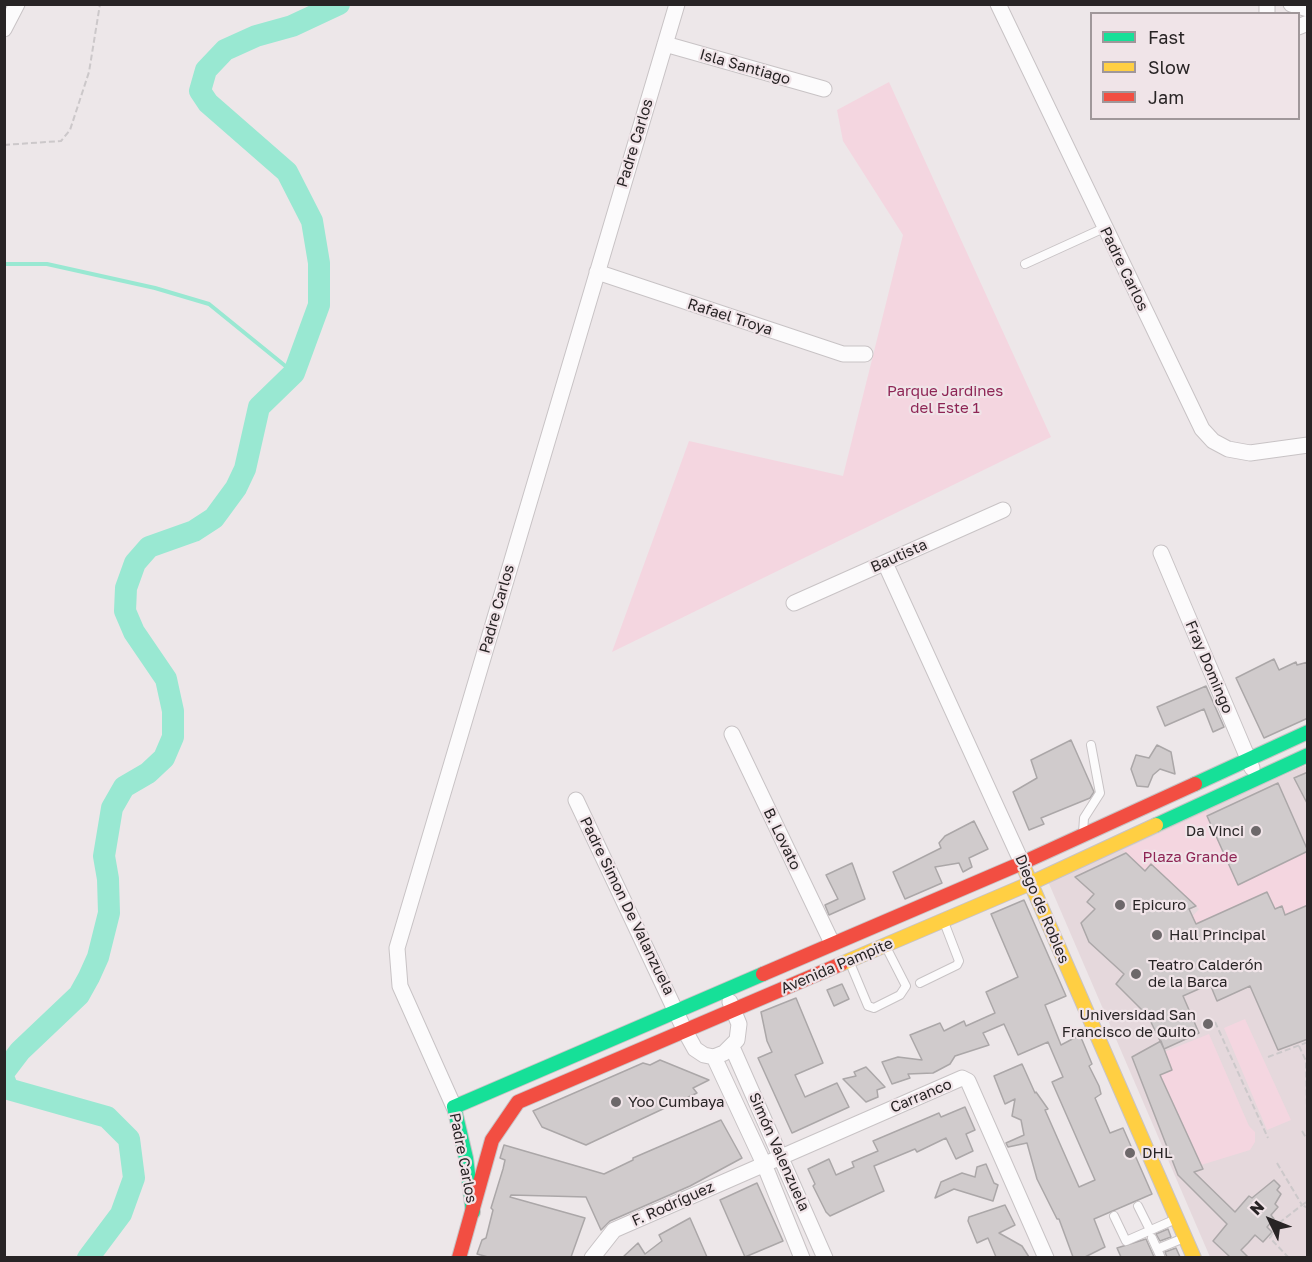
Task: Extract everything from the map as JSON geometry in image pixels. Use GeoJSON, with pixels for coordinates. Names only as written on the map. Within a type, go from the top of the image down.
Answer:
{"type":"FeatureCollection","features":[{"type":"Feature","properties":{"kind":"street"},"geometry":{"type":"LineString","coordinates":[[4,29],[18,4]]}},
{"type":"Feature","properties":{"kind":"street","name":"Padre Carlos"},"geometry":{"type":"LineString","coordinates":[[473,1212],[462,1141],[454,1107],[399,986],[397,948],[677,4]]}},
{"type":"Feature","properties":{"kind":"street","name":"Padre Carlos"},"geometry":{"type":"LineString","coordinates":[[998,4],[1202,429],[1213,441],[1228,449],[1250,453],[1308,445]]}},
{"type":"Feature","properties":{"kind":"street"},"geometry":{"type":"LineString","coordinates":[[1291,4],[1308,9]]}},
{"type":"Feature","properties":{"kind":"street","name":"Isla Santiago"},"geometry":{"type":"LineString","coordinates":[[665,44],[825,89]]}},
{"type":"Feature","properties":{"kind":"street","name":"Rafael Troya"},"geometry":{"type":"LineString","coordinates":[[597,272],[843,354],[865,354]]}},
{"type":"Feature","properties":{"kind":"street","name":"Bautista"},"geometry":{"type":"LineString","coordinates":[[794,603],[1003,510]]}},
{"type":"Feature","properties":{"kind":"street","name":"Fray Domingo"},"geometry":{"type":"LineString","coordinates":[[1161,553],[1257,779]]}},
{"type":"Feature","properties":{"kind":"street","name":"Diego de Robles"},"geometry":{"type":"LineString","coordinates":[[885,562],[1031,883],[1194,1257]]}},
{"type":"Feature","properties":{"kind":"street","name":"Avenida Pampite"},"geometry":{"type":"LineString","coordinates":[[454,1107],[678,1013],[832,943],[1022,863],[1308,732]]}},
{"type":"Feature","properties":{"kind":"street","name":"B. Lovato"},"geometry":{"type":"LineString","coordinates":[[732,735],[832,943]]}},
{"type":"Feature","properties":{"kind":"street","name":"Avenida Pampite"},"geometry":{"type":"LineString","coordinates":[[459,1257],[492,1140],[504,1119],[518,1102],[1031,883],[1308,755]]}},
{"type":"Feature","properties":{"kind":"street","name":"Padre Simon De Valanzuela"},"geometry":{"type":"LineString","coordinates":[[576,800],[678,1013]]}},
{"type":"Feature","properties":{"kind":"street"},"geometry":{"type":"LineString","coordinates":[[832,943],[846,962]]}},
{"type":"Feature","properties":{"kind":"street"},"geometry":{"type":"LineString","coordinates":[[678,1013],[695,1049],[714,1057],[732,1047],[740,1033],[734,1010],[725,992]]}},
{"type":"Feature","properties":{"kind":"street","name":"Simón Valenzuela"},"geometry":{"type":"LineString","coordinates":[[732,1047],[825,1257]]}},
{"type":"Feature","properties":{"kind":"street","name":"Simón Valenzuela"},"geometry":{"type":"LineString","coordinates":[[714,1057],[764,1164],[802,1257]]}},
{"type":"Feature","properties":{"kind":"street","name":"Carranco"},"geometry":{"type":"LineString","coordinates":[[764,1164],[965,1079],[1046,1257]]}},
{"type":"Feature","properties":{"kind":"street"},"geometry":{"type":"LineString","coordinates":[[480,1096],[497,1107],[504,1119]]}},
{"type":"Feature","properties":{"kind":"street"},"geometry":{"type":"LineString","coordinates":[[462,1141],[473,1146],[492,1140]]}},
{"type":"Feature","properties":{"kind":"street","name":"F. Rodríguez"},"geometry":{"type":"LineString","coordinates":[[592,1257],[614,1230],[764,1164]]}},
{"type":"Feature","properties":{"kind":"street"},"geometry":{"type":"LineString","coordinates":[[794,1239],[817,1239]]}},
{"type":"Feature","properties":{"kind":"lane"},"geometry":{"type":"LineString","coordinates":[[1025,264],[1104,228]]}},
{"type":"Feature","properties":{"kind":"lane"},"geometry":{"type":"LineString","coordinates":[[1083,835],[1084,818],[1100,792],[1090,745]]}},
{"type":"Feature","properties":{"kind":"lane"},"geometry":{"type":"LineString","coordinates":[[920,983],[957,965],[959,961],[944,920]]}},
{"type":"Feature","properties":{"kind":"lane"},"geometry":{"type":"LineString","coordinates":[[846,962],[868,1006],[874,1008],[900,995],[906,986],[885,945]]}},
{"type":"Feature","properties":{"kind":"lane"},"geometry":{"type":"LineString","coordinates":[[1138,1206],[1161,1257]]}},
{"type":"Feature","properties":{"kind":"lane"},"geometry":{"type":"LineString","coordinates":[[1114,1216],[1125,1241],[1151,1234],[1177,1218]]}},
{"type":"Feature","properties":{"kind":"lane"},"geometry":{"type":"LineString","coordinates":[[1157,1249],[1186,1237]]}},
{"type":"Feature","properties":{"kind":"path"},"geometry":{"type":"LineString","coordinates":[[4,145],[61,141],[70,130],[88,72],[100,4]]}},
{"type":"Feature","properties":{"kind":"path"},"geometry":{"type":"LineString","coordinates":[[1215,1022],[1269,1138]]}},
{"type":"Feature","properties":{"kind":"path"},"geometry":{"type":"LineString","coordinates":[[1268,1057],[1308,1042]]}},
{"type":"Feature","properties":{"kind":"path"},"geometry":{"type":"LineString","coordinates":[[1299,1046],[1307,1060],[1307,1116]]}},
{"type":"Feature","properties":{"kind":"path"},"geometry":{"type":"LineString","coordinates":[[1302,1131],[1308,1142]]}},
{"type":"Feature","properties":{"kind":"path"},"geometry":{"type":"LineString","coordinates":[[1277,1162],[1302,1206],[1308,1208]]}},
{"type":"Feature","properties":{"kind":"path"},"geometry":{"type":"LineString","coordinates":[[1288,1257],[1270,1238],[1279,1223],[1308,1201]]}},
{"type":"Feature","properties":{"kind":"shaded area","name":"Universidad San Francisco de Quito"},"geometry":{"type":"Polygon","coordinates":[[[1307,765],[1307,1257],[1210,1257],[1047,879],[1307,765]]]}},
{"type":"Feature","properties":{"kind":"green space","name":"Parque Jardines del Este 1"},"geometry":{"type":"Polygon","coordinates":[[[889,82],[1051,437],[612,652],[689,441],[843,476],[903,235],[843,141],[837,110],[889,82]]]}},
{"type":"Feature","properties":{"kind":"green space","name":"Plaza Grande"},"geometry":{"type":"Polygon","coordinates":[[[1206,812],[1238,885],[1307,851],[1307,905],[1285,915],[1282,906],[1275,909],[1267,892],[1214,916],[1215,920],[1183,927],[1199,909],[1151,865],[1145,871],[1123,850],[1206,812]]]}},
{"type":"Feature","properties":{"kind":"green space"},"geometry":{"type":"Polygon","coordinates":[[[1245,1019],[1291,1120],[1267,1130],[1224,1028],[1245,1019]]]}},
{"type":"Feature","properties":{"kind":"green space"},"geometry":{"type":"Polygon","coordinates":[[[1209,1034],[1249,1126],[1255,1132],[1255,1142],[1250,1150],[1201,1165],[1160,1075],[1172,1070],[1164,1052],[1209,1034]]]}},
{"type":"Feature","properties":{"kind":"building"},"geometry":{"type":"Polygon","coordinates":[[[1274,659],[1279,670],[1296,662],[1297,665],[1308,662],[1308,718],[1264,738],[1236,678],[1274,659]]]}},
{"type":"Feature","properties":{"kind":"building"},"geometry":{"type":"Polygon","coordinates":[[[1206,686],[1224,727],[1213,732],[1204,709],[1165,726],[1157,707],[1206,686]]]}},
{"type":"Feature","properties":{"kind":"building"},"geometry":{"type":"Polygon","coordinates":[[[1071,740],[1094,792],[1090,798],[1041,818],[1044,824],[1029,830],[1013,792],[1037,778],[1031,760],[1071,740]]]}},
{"type":"Feature","properties":{"kind":"building"},"geometry":{"type":"Polygon","coordinates":[[[1157,745],[1171,752],[1175,774],[1160,769],[1153,775],[1148,787],[1137,786],[1131,769],[1136,755],[1149,758],[1157,745]]]}},
{"type":"Feature","properties":{"kind":"building"},"geometry":{"type":"Polygon","coordinates":[[[1308,772],[1308,805],[1294,778],[1308,772]]]}},
{"type":"Feature","properties":{"kind":"building","name":"Da Vinci"},"geometry":{"type":"Polygon","coordinates":[[[1278,783],[1308,851],[1238,885],[1207,816],[1278,783]]]}},
{"type":"Feature","properties":{"kind":"building"},"geometry":{"type":"Polygon","coordinates":[[[974,821],[988,849],[969,858],[972,867],[963,872],[959,863],[935,867],[942,883],[905,899],[893,872],[941,848],[939,843],[945,836],[974,821]]]}},
{"type":"Feature","properties":{"kind":"building"},"geometry":{"type":"Polygon","coordinates":[[[1126,853],[1145,871],[1151,864],[1196,906],[1189,909],[1196,924],[1267,892],[1275,909],[1282,906],[1285,915],[1308,905],[1308,1039],[1278,1050],[1250,986],[1217,1001],[1210,984],[1183,996],[1199,1033],[1164,1049],[1148,1016],[1116,984],[1124,974],[1089,942],[1081,923],[1095,909],[1087,902],[1094,894],[1075,877],[1126,853]]]}},
{"type":"Feature","properties":{"kind":"building"},"geometry":{"type":"Polygon","coordinates":[[[852,863],[865,899],[829,915],[825,905],[838,899],[826,875],[852,863]]]}},
{"type":"Feature","properties":{"kind":"building"},"geometry":{"type":"Polygon","coordinates":[[[1024,900],[1066,996],[1045,1005],[1061,1045],[1080,1035],[1092,1064],[1089,1066],[1101,1094],[1095,1098],[1110,1133],[1123,1128],[1152,1194],[1094,1219],[1105,1247],[1085,1257],[1073,1257],[1059,1219],[1037,1179],[1027,1143],[1008,1147],[1006,1143],[1024,1135],[1021,1120],[1012,1116],[1015,1099],[1005,1104],[994,1076],[1022,1064],[1035,1093],[1048,1109],[1045,1110],[1079,1187],[1095,1180],[1052,1082],[1063,1077],[1048,1042],[1018,1055],[1004,1024],[983,1033],[989,1045],[955,1056],[950,1064],[933,1073],[908,1074],[910,1078],[892,1084],[882,1062],[898,1057],[922,1060],[910,1035],[940,1023],[944,1031],[964,1021],[966,1026],[995,1013],[986,992],[1018,977],[991,914],[1024,900]]]}},
{"type":"Feature","properties":{"kind":"building"},"geometry":{"type":"Polygon","coordinates":[[[842,984],[849,999],[834,1006],[827,990],[842,984]]]}},
{"type":"Feature","properties":{"kind":"building"},"geometry":{"type":"Polygon","coordinates":[[[796,998],[823,1063],[795,1075],[805,1097],[837,1083],[849,1107],[792,1133],[758,1058],[772,1052],[767,1041],[761,1012],[796,998]]]}},
{"type":"Feature","properties":{"kind":"building"},"geometry":{"type":"Polygon","coordinates":[[[1161,1041],[1172,1070],[1160,1075],[1203,1169],[1194,1172],[1235,1212],[1249,1196],[1252,1198],[1274,1180],[1280,1186],[1277,1190],[1281,1194],[1275,1204],[1278,1207],[1271,1215],[1274,1219],[1267,1227],[1272,1232],[1263,1242],[1255,1235],[1241,1250],[1248,1257],[1230,1257],[1213,1241],[1227,1224],[1178,1175],[1132,1057],[1161,1041]]]}},
{"type":"Feature","properties":{"kind":"building","name":"Yoo Cumbaya"},"geometry":{"type":"Polygon","coordinates":[[[660,1060],[709,1080],[693,1088],[697,1093],[586,1145],[542,1127],[533,1111],[643,1063],[650,1065],[660,1060]]]}},
{"type":"Feature","properties":{"kind":"building"},"geometry":{"type":"Polygon","coordinates":[[[866,1067],[885,1087],[877,1090],[878,1097],[866,1102],[843,1079],[856,1076],[854,1072],[866,1067]]]}},
{"type":"Feature","properties":{"kind":"building"},"geometry":{"type":"Polygon","coordinates":[[[965,1107],[975,1130],[966,1134],[973,1151],[956,1159],[946,1138],[917,1152],[915,1149],[874,1166],[884,1191],[830,1216],[826,1212],[813,1186],[815,1184],[808,1169],[829,1159],[836,1175],[854,1167],[852,1162],[878,1151],[873,1141],[939,1113],[941,1117],[965,1107]]]}},
{"type":"Feature","properties":{"kind":"building"},"geometry":{"type":"Polygon","coordinates":[[[721,1120],[742,1158],[690,1186],[610,1221],[601,1230],[586,1197],[511,1195],[510,1197],[585,1218],[571,1257],[488,1257],[477,1254],[482,1240],[486,1238],[493,1210],[491,1208],[505,1160],[500,1158],[504,1145],[604,1174],[633,1158],[721,1120]]]}},
{"type":"Feature","properties":{"kind":"building"},"geometry":{"type":"Polygon","coordinates":[[[986,1164],[994,1183],[998,1185],[993,1201],[954,1189],[935,1198],[941,1182],[962,1173],[975,1177],[977,1167],[986,1164]]]}},
{"type":"Feature","properties":{"kind":"building"},"geometry":{"type":"Polygon","coordinates":[[[757,1183],[783,1241],[745,1257],[720,1200],[757,1183]]]}},
{"type":"Feature","properties":{"kind":"building"},"geometry":{"type":"Polygon","coordinates":[[[1005,1205],[1015,1225],[999,1233],[1022,1246],[1029,1257],[996,1257],[988,1238],[977,1243],[968,1221],[969,1217],[1005,1205]]]}},
{"type":"Feature","properties":{"kind":"building"},"geometry":{"type":"Polygon","coordinates":[[[690,1218],[707,1257],[623,1257],[638,1243],[645,1254],[662,1241],[659,1235],[690,1218]]]}},
{"type":"Feature","properties":{"kind":"building"},"geometry":{"type":"Polygon","coordinates":[[[1168,1229],[1171,1237],[1160,1241],[1156,1234],[1168,1229]]]}},
{"type":"Feature","properties":{"kind":"building"},"geometry":{"type":"Polygon","coordinates":[[[1146,1239],[1154,1257],[1121,1257],[1117,1248],[1146,1239]]]}},
{"type":"Feature","properties":{"kind":"building"},"geometry":{"type":"Polygon","coordinates":[[[1176,1248],[1180,1257],[1167,1257],[1165,1252],[1176,1248]]]}},
{"type":"Feature","properties":{"kind":"waterway"},"geometry":{"type":"LineString","coordinates":[[4,1072],[20,1051],[79,995],[89,977],[98,957],[109,913],[108,879],[104,856],[112,808],[124,787],[148,773],[164,758],[173,737],[173,711],[166,679],[134,632],[125,611],[126,588],[135,563],[149,547],[194,531],[214,518],[236,488],[245,469],[259,407],[294,373],[319,305],[319,263],[312,221],[287,172],[208,103],[200,91],[206,70],[225,50],[256,36],[292,26],[339,4]]}},
{"type":"Feature","properties":{"kind":"waterway"},"geometry":{"type":"LineString","coordinates":[[4,264],[47,264],[155,288],[209,304],[294,373]]}},
{"type":"Feature","properties":{"kind":"waterway"},"geometry":{"type":"LineString","coordinates":[[4,1079],[8,1089],[107,1117],[129,1139],[134,1178],[121,1214],[88,1258]]}},
{"type":"Feature","properties":{"kind":"traffic: fast"},"geometry":{"type":"LineString","coordinates":[[1195,784],[1308,732]]}},
{"type":"Feature","properties":{"kind":"traffic: fast"},"geometry":{"type":"LineString","coordinates":[[1156,825],[1308,755]]}},
{"type":"Feature","properties":{"kind":"traffic: fast"},"geometry":{"type":"LineString","coordinates":[[473,1212],[466,1158],[454,1107],[763,974]]}},
{"type":"Feature","properties":{"kind":"traffic: slow"},"geometry":{"type":"LineString","coordinates":[[841,964],[1031,883],[1156,825]]}},
{"type":"Feature","properties":{"kind":"traffic: slow"},"geometry":{"type":"LineString","coordinates":[[1025,870],[1194,1258]]}},
{"type":"Feature","properties":{"kind":"traffic: jam"},"geometry":{"type":"LineString","coordinates":[[763,974],[1022,863],[1195,784]]}},
{"type":"Feature","properties":{"kind":"traffic: jam"},"geometry":{"type":"LineString","coordinates":[[459,1258],[492,1140],[518,1102],[841,964]]}},
{"type":"Feature","properties":{"kind":"place","name":"Da Vinci"},"geometry":{"type":"Point","coordinates":[1256,831]}},
{"type":"Feature","properties":{"kind":"place","name":"Epicuro"},"geometry":{"type":"Point","coordinates":[1120,905]}},
{"type":"Feature","properties":{"kind":"place","name":"Hall Principal"},"geometry":{"type":"Point","coordinates":[1157,935]}},
{"type":"Feature","properties":{"kind":"place","name":"Teatro Calderón de la Barca"},"geometry":{"type":"Point","coordinates":[1136,974]}},
{"type":"Feature","properties":{"kind":"place","name":"Universidad San Francisco de Quito"},"geometry":{"type":"Point","coordinates":[1208,1024]}},
{"type":"Feature","properties":{"kind":"place","name":"Yoo Cumbaya"},"geometry":{"type":"Point","coordinates":[616,1102]}},
{"type":"Feature","properties":{"kind":"place","name":"DHL"},"geometry":{"type":"Point","coordinates":[1130,1153]}}]}
